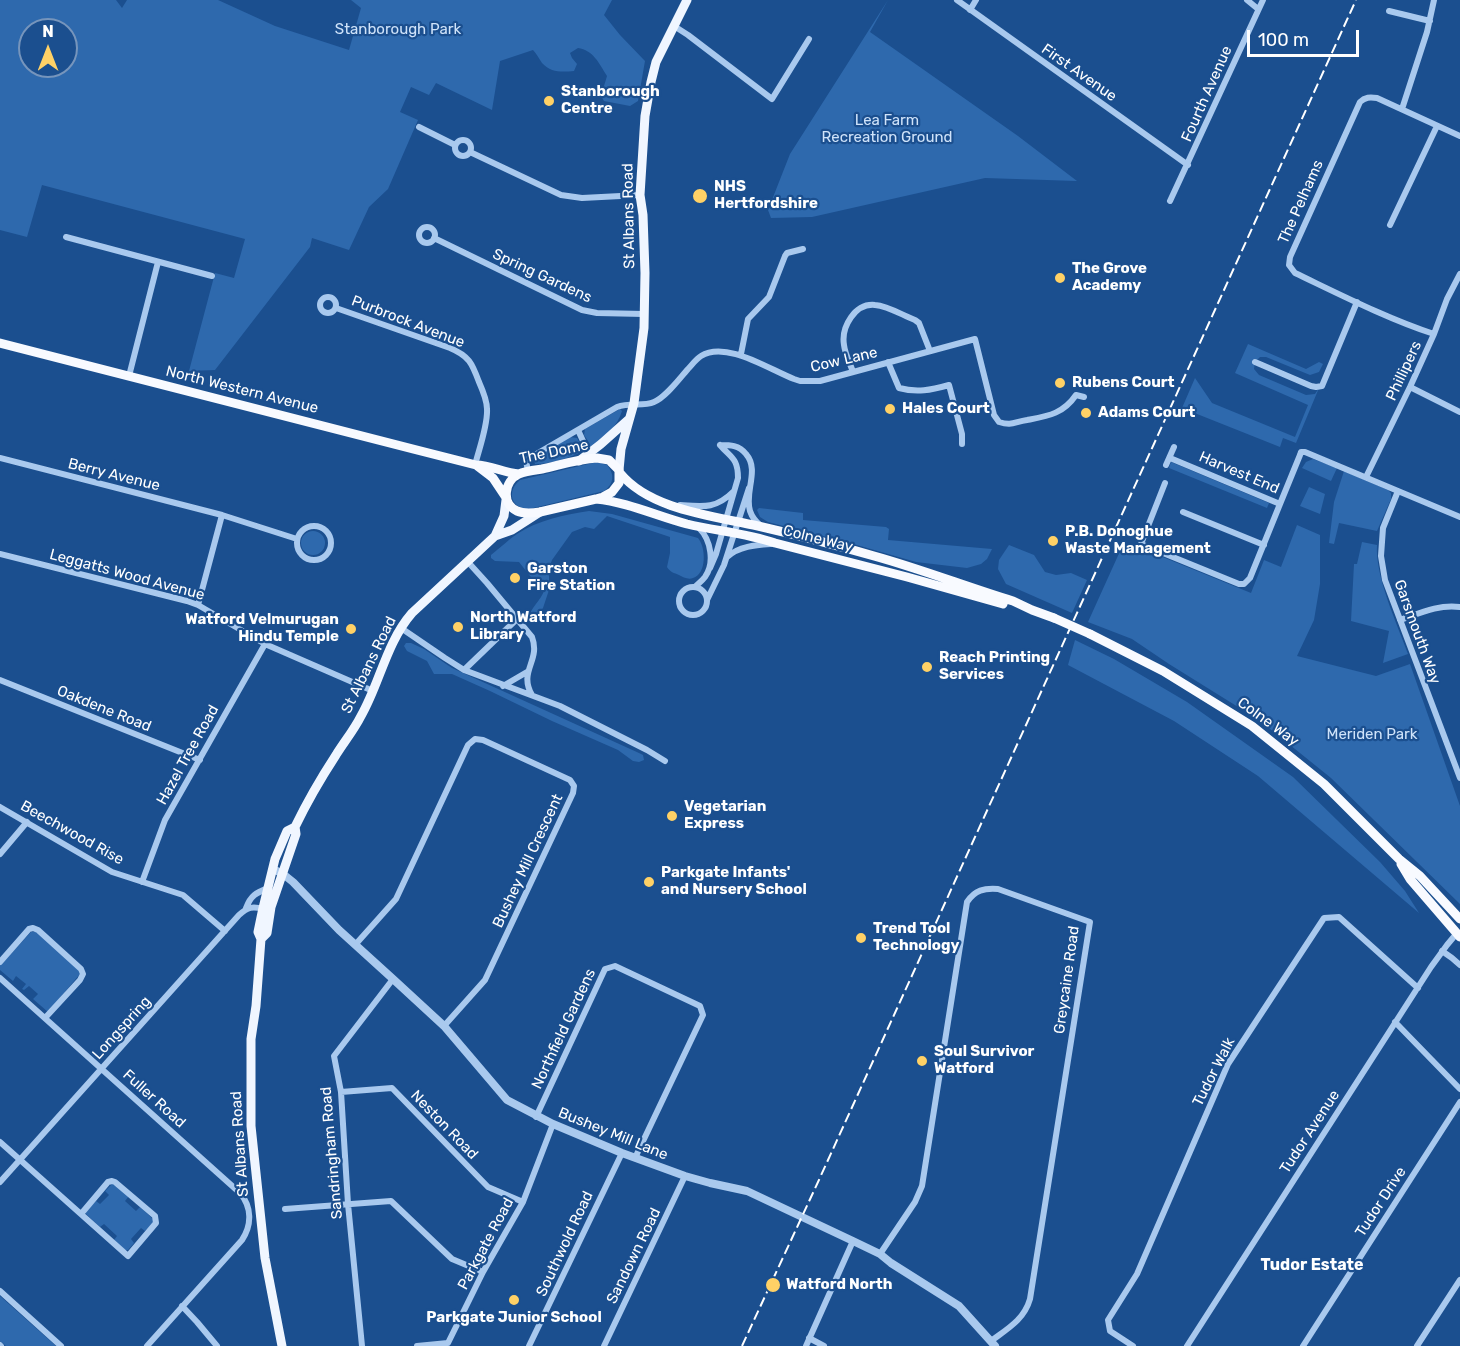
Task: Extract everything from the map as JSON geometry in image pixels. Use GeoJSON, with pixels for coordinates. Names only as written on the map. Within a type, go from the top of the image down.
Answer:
{"type":"FeatureCollection","features":[{"type":"Feature","properties":{"kind":"highway","name":"North Western Avenue"},"geometry":{"type":"LineString","coordinates":[[0,343],[475,465],[485,465],[510,473],[523,473]]}},
{"type":"Feature","properties":{"kind":"highway","name":"The Dome"},"geometry":{"type":"LineString","coordinates":[[506,498],[509,485],[523,473],[579,460],[605,459],[613,463],[620,472]]}},
{"type":"Feature","properties":{"kind":"highway","name":"North Western Avenue"},"geometry":{"type":"LineString","coordinates":[[475,465],[493,478],[506,498]]}},
{"type":"Feature","properties":{"kind":"highway"},"geometry":{"type":"LineString","coordinates":[[506,498],[511,508],[519,512],[540,512],[609,494],[617,487],[620,472]]}},
{"type":"Feature","properties":{"kind":"highway","name":"Colne Way"},"geometry":{"type":"LineString","coordinates":[[620,472],[625,480],[642,493],[670,505],[889,561],[1013,601],[1090,634],[1163,671],[1252,726],[1324,784],[1399,859],[1420,876],[1460,919]]}},
{"type":"Feature","properties":{"kind":"highway","name":"Colne Way"},"geometry":{"type":"LineString","coordinates":[[596,499],[613,501],[699,527],[761,538],[1011,607],[1032,610]]}},
{"type":"Feature","properties":{"kind":"highway","name":"Colne Way"},"geometry":{"type":"LineString","coordinates":[[1399,859],[1410,879],[1458,935]]}},
{"type":"Feature","properties":{"kind":"main road","name":"St Albans Road"},"geometry":{"type":"LineString","coordinates":[[620,472],[621,449],[634,403],[642,348],[645,273],[644,226],[640,195],[645,116],[656,63],[687,0]]}},
{"type":"Feature","properties":{"kind":"main road"},"geometry":{"type":"LineString","coordinates":[[579,460],[629,419]]}},
{"type":"Feature","properties":{"kind":"main road","name":"St Albans Road"},"geometry":{"type":"LineString","coordinates":[[267,909],[267,888],[278,850],[287,831],[294,827],[336,754],[360,718],[386,656],[401,628],[412,613],[495,536],[504,516],[506,498]]}},
{"type":"Feature","properties":{"kind":"main road","name":"St Albans Road"},"geometry":{"type":"LineString","coordinates":[[495,536],[512,530],[540,512]]}},
{"type":"Feature","properties":{"kind":"main road","name":"St Albans Road"},"geometry":{"type":"LineString","coordinates":[[282,1346],[265,1258],[251,1126],[251,1039],[261,939],[258,932],[296,834],[294,827]]}},
{"type":"Feature","properties":{"kind":"street","name":"First Avenue"},"geometry":{"type":"LineString","coordinates":[[957,0],[1188,165]]}},
{"type":"Feature","properties":{"kind":"street"},"geometry":{"type":"LineString","coordinates":[[970,10],[976,0]]}},
{"type":"Feature","properties":{"kind":"street"},"geometry":{"type":"LineString","coordinates":[[1247,0],[1258,9]]}},
{"type":"Feature","properties":{"kind":"street","name":"Fourth Avenue"},"geometry":{"type":"LineString","coordinates":[[1170,201],[1263,0]]}},
{"type":"Feature","properties":{"kind":"street"},"geometry":{"type":"LineString","coordinates":[[1402,109],[1430,21],[1434,0]]}},
{"type":"Feature","properties":{"kind":"street"},"geometry":{"type":"LineString","coordinates":[[1389,11],[1430,21]]}},
{"type":"Feature","properties":{"kind":"street"},"geometry":{"type":"LineString","coordinates":[[674,26],[772,99],[809,39]]}},
{"type":"Feature","properties":{"kind":"street","name":"The Pelhams"},"geometry":{"type":"LineString","coordinates":[[1434,333],[1357,302],[1295,273],[1289,265],[1290,257],[1363,99],[1372,97],[1460,136]]}},
{"type":"Feature","properties":{"kind":"street"},"geometry":{"type":"LineString","coordinates":[[1390,225],[1437,126]]}},
{"type":"Feature","properties":{"kind":"street"},"geometry":{"type":"LineString","coordinates":[[419,127],[455,145]]}},
{"type":"Feature","properties":{"kind":"street"},"geometry":{"type":"LineString","coordinates":[[455,145],[460,141],[466,141],[470,146],[470,152]]}},
{"type":"Feature","properties":{"kind":"street"},"geometry":{"type":"LineString","coordinates":[[455,145],[455,151],[459,156],[465,156],[470,152]]}},
{"type":"Feature","properties":{"kind":"street"},"geometry":{"type":"LineString","coordinates":[[470,152],[561,195],[582,198],[640,195]]}},
{"type":"Feature","properties":{"kind":"street"},"geometry":{"type":"LineString","coordinates":[[66,237],[212,276]]}},
{"type":"Feature","properties":{"kind":"street","name":"Spring Gardens"},"geometry":{"type":"LineString","coordinates":[[434,238],[582,310],[597,313],[644,314]]}},
{"type":"Feature","properties":{"kind":"street"},"geometry":{"type":"LineString","coordinates":[[741,354],[747,319],[769,297],[784,256],[803,249]]}},
{"type":"Feature","properties":{"kind":"street"},"geometry":{"type":"LineString","coordinates":[[129,376],[158,262]]}},
{"type":"Feature","properties":{"kind":"street","name":"Phillipers"},"geometry":{"type":"LineString","coordinates":[[1366,477],[1410,387],[1460,274]]}},
{"type":"Feature","properties":{"kind":"street"},"geometry":{"type":"LineString","coordinates":[[1255,362],[1311,386],[1322,386],[1357,302]]}},
{"type":"Feature","properties":{"kind":"street"},"geometry":{"type":"LineString","coordinates":[[853,372],[844,346],[845,332],[855,313],[867,305],[872,304],[885,308],[915,320],[919,323],[930,351]]}},
{"type":"Feature","properties":{"kind":"street","name":"Purbrock Avenue"},"geometry":{"type":"LineString","coordinates":[[336,308],[450,348],[469,359],[487,408],[486,424],[475,465]]}},
{"type":"Feature","properties":{"kind":"street","name":"Cow Lane"},"geometry":{"type":"LineString","coordinates":[[634,403],[648,404],[659,399],[703,355],[708,353],[741,354],[800,381],[820,381],[975,339],[994,415],[999,422],[1008,425],[1047,417],[1070,405],[1076,395],[1084,397]]}},
{"type":"Feature","properties":{"kind":"street"},"geometry":{"type":"LineString","coordinates":[[888,362],[899,388],[910,391],[927,391],[949,385],[962,434],[962,444]]}},
{"type":"Feature","properties":{"kind":"street"},"geometry":{"type":"LineString","coordinates":[[1410,387],[1460,412]]}},
{"type":"Feature","properties":{"kind":"street"},"geometry":{"type":"LineString","coordinates":[[523,473],[526,460],[617,406],[634,403]]}},
{"type":"Feature","properties":{"kind":"street"},"geometry":{"type":"LineString","coordinates":[[578,430],[583,441]]}},
{"type":"Feature","properties":{"kind":"street"},"geometry":{"type":"LineString","coordinates":[[720,445],[738,447],[747,455],[752,471],[749,488],[739,522],[705,610],[699,614],[688,615],[682,610],[681,594],[688,588],[695,587],[706,576],[723,531],[734,491],[738,478],[737,462],[720,445]]}},
{"type":"Feature","properties":{"kind":"street"},"geometry":{"type":"LineString","coordinates":[[1166,465],[1174,447]]}},
{"type":"Feature","properties":{"kind":"street","name":"Harvest End"},"geometry":{"type":"LineString","coordinates":[[1170,458],[1280,504],[1301,452],[1366,477]]}},
{"type":"Feature","properties":{"kind":"street","name":"Berry Avenue"},"geometry":{"type":"LineString","coordinates":[[0,458],[222,515],[297,539]]}},
{"type":"Feature","properties":{"kind":"street"},"geometry":{"type":"LineString","coordinates":[[1366,477],[1460,517]]}},
{"type":"Feature","properties":{"kind":"street"},"geometry":{"type":"LineString","coordinates":[[1165,483],[1141,544],[1239,584],[1244,584],[1250,578],[1280,504]]}},
{"type":"Feature","properties":{"kind":"street"},"geometry":{"type":"LineString","coordinates":[[749,488],[750,511],[762,527]]}},
{"type":"Feature","properties":{"kind":"street"},"geometry":{"type":"LineString","coordinates":[[670,505],[707,507],[724,500],[734,491]]}},
{"type":"Feature","properties":{"kind":"street","name":"Garsmouth Way"},"geometry":{"type":"LineString","coordinates":[[1398,491],[1383,528],[1381,556],[1385,580],[1460,778]]}},
{"type":"Feature","properties":{"kind":"street"},"geometry":{"type":"LineString","coordinates":[[1184,512],[1263,545]]}},
{"type":"Feature","properties":{"kind":"street"},"geometry":{"type":"LineString","coordinates":[[198,604],[222,515]]}},
{"type":"Feature","properties":{"kind":"street"},"geometry":{"type":"LineString","coordinates":[[318,526],[329,536],[330,548],[320,559],[308,559],[298,549],[297,539],[306,528],[318,526]]}},
{"type":"Feature","properties":{"kind":"street"},"geometry":{"type":"LineString","coordinates":[[699,527],[706,535],[710,545],[710,568]]}},
{"type":"Feature","properties":{"kind":"street"},"geometry":{"type":"LineString","coordinates":[[726,558],[731,553],[744,548],[775,543]]}},
{"type":"Feature","properties":{"kind":"street","name":"Leggatts Wood Avenue"},"geometry":{"type":"LineString","coordinates":[[0,554],[198,604],[265,644],[373,691]]}},
{"type":"Feature","properties":{"kind":"street"},"geometry":{"type":"LineString","coordinates":[[468,562],[532,638],[534,656],[527,672],[528,687],[532,695]]}},
{"type":"Feature","properties":{"kind":"street"},"geometry":{"type":"LineString","coordinates":[[695,587],[705,593],[708,600]]}},
{"type":"Feature","properties":{"kind":"street"},"geometry":{"type":"LineString","coordinates":[[1400,620],[1436,608],[1460,607]]}},
{"type":"Feature","properties":{"kind":"street"},"geometry":{"type":"LineString","coordinates":[[464,670],[517,619]]}},
{"type":"Feature","properties":{"kind":"street"},"geometry":{"type":"LineString","coordinates":[[401,628],[464,670],[560,706],[665,761]]}},
{"type":"Feature","properties":{"kind":"street","name":"Hazel Tree Road"},"geometry":{"type":"LineString","coordinates":[[142,882],[165,820],[265,644]]}},
{"type":"Feature","properties":{"kind":"street"},"geometry":{"type":"LineString","coordinates":[[503,686],[527,672]]}},
{"type":"Feature","properties":{"kind":"street","name":"Oakdene Road"},"geometry":{"type":"LineString","coordinates":[[0,680],[200,759]]}},
{"type":"Feature","properties":{"kind":"street","name":"Bushey Mill Crescent"},"geometry":{"type":"LineString","coordinates":[[355,945],[396,899],[468,745],[475,739],[483,740],[570,780],[574,786],[573,794],[485,980],[444,1026]]}},
{"type":"Feature","properties":{"kind":"street","name":"Beechwood Rise"},"geometry":{"type":"LineString","coordinates":[[0,807],[112,872],[183,895],[225,932]]}},
{"type":"Feature","properties":{"kind":"street"},"geometry":{"type":"LineString","coordinates":[[0,854],[27,822]]}},
{"type":"Feature","properties":{"kind":"street","name":"Bushey Mill Lane"},"geometry":{"type":"LineString","coordinates":[[273,869],[293,882],[355,945],[444,1026],[507,1100],[553,1125],[622,1153],[685,1176],[747,1191],[853,1240],[880,1254],[959,1306],[993,1344]]}},
{"type":"Feature","properties":{"kind":"street","name":"Longspring"},"geometry":{"type":"LineString","coordinates":[[0,1182],[225,932],[246,908],[250,899],[257,892],[267,888]]}},
{"type":"Feature","properties":{"kind":"street","name":"Greycaine Road"},"geometry":{"type":"LineString","coordinates":[[880,1254],[915,1203],[922,1186],[967,902],[979,890],[998,889],[1090,922],[1028,1308],[1022,1318],[993,1344]]}},
{"type":"Feature","properties":{"kind":"street"},"geometry":{"type":"LineString","coordinates":[[246,908],[267,909]]}},
{"type":"Feature","properties":{"kind":"street","name":"Tudor Walk"},"geometry":{"type":"LineString","coordinates":[[1133,1346],[1110,1331],[1108,1320],[1137,1274],[1228,1064],[1324,918],[1339,918],[1418,988]]}},
{"type":"Feature","properties":{"kind":"street"},"geometry":{"type":"LineString","coordinates":[[0,962],[29,929],[33,928],[81,969],[83,974],[80,980],[45,1018]]}},
{"type":"Feature","properties":{"kind":"street","name":"Tudor Avenue"},"geometry":{"type":"LineString","coordinates":[[1187,1346],[1395,1022],[1442,951],[1458,935]]}},
{"type":"Feature","properties":{"kind":"street"},"geometry":{"type":"LineString","coordinates":[[1442,951],[1460,965]]}},
{"type":"Feature","properties":{"kind":"street","name":"Northfield Gardens"},"geometry":{"type":"LineString","coordinates":[[536,1117],[605,969],[615,966],[700,1006],[703,1015],[635,1158]]}},
{"type":"Feature","properties":{"kind":"street","name":"Fuller Road"},"geometry":{"type":"LineString","coordinates":[[0,978],[240,1193],[248,1207],[249,1223],[242,1240],[183,1306]]}},
{"type":"Feature","properties":{"kind":"street","name":"Sandringham Road"},"geometry":{"type":"LineString","coordinates":[[362,1346],[348,1204],[341,1092],[334,1056],[393,979]]}},
{"type":"Feature","properties":{"kind":"street"},"geometry":{"type":"LineString","coordinates":[[1395,1022],[1460,1089]]}},
{"type":"Feature","properties":{"kind":"street","name":"Neston Road"},"geometry":{"type":"LineString","coordinates":[[341,1092],[392,1088],[488,1187],[523,1202]]}},
{"type":"Feature","properties":{"kind":"street","name":"Tudor Drive"},"geometry":{"type":"LineString","coordinates":[[1303,1346],[1460,1102]]}},
{"type":"Feature","properties":{"kind":"street","name":"Parkgate Road"},"geometry":{"type":"LineString","coordinates":[[417,1346],[448,1343],[483,1272],[523,1202],[553,1125]]}},
{"type":"Feature","properties":{"kind":"street"},"geometry":{"type":"LineString","coordinates":[[0,1142],[128,1256],[156,1223],[155,1216],[111,1180],[81,1214]]}},
{"type":"Feature","properties":{"kind":"street","name":"Southwold Road"},"geometry":{"type":"LineString","coordinates":[[529,1346],[622,1153]]}},
{"type":"Feature","properties":{"kind":"street","name":"Sandown Road"},"geometry":{"type":"LineString","coordinates":[[604,1346],[685,1176]]}},
{"type":"Feature","properties":{"kind":"street"},"geometry":{"type":"LineString","coordinates":[[285,1209],[391,1201],[452,1259],[483,1272]]}},
{"type":"Feature","properties":{"kind":"street"},"geometry":{"type":"LineString","coordinates":[[806,1346],[853,1240]]}},
{"type":"Feature","properties":{"kind":"street"},"geometry":{"type":"LineString","coordinates":[[1417,1346],[1460,1280]]}},
{"type":"Feature","properties":{"kind":"street"},"geometry":{"type":"LineString","coordinates":[[0,1291],[61,1346]]}},
{"type":"Feature","properties":{"kind":"street"},"geometry":{"type":"LineString","coordinates":[[147,1346],[183,1306],[217,1346]]}},
{"type":"Feature","properties":{"kind":"street"},"geometry":{"type":"LineString","coordinates":[[809,1338],[824,1346]]}},
{"type":"Feature","properties":{"kind":"green space","name":"Stanborough Park"},"geometry":{"type":"Polygon","coordinates":[[[0,0],[116,0],[122,8],[127,0],[218,0],[275,26],[349,50],[361,8],[351,0],[612,0],[604,15],[645,61],[638,101],[630,106],[604,101],[601,96],[607,76],[592,54],[578,48],[570,53],[577,64],[574,71],[561,72],[549,69],[533,50],[500,61],[492,110],[436,83],[429,95],[411,87],[400,112],[418,120],[388,189],[369,207],[349,250],[312,238],[310,247],[215,370],[189,371],[215,273],[234,278],[245,239],[42,185],[27,237],[0,230],[0,0]]]}},
{"type":"Feature","properties":{"kind":"green space","name":"Lea Farm Recreation Ground"},"geometry":{"type":"Polygon","coordinates":[[[888,0],[870,32],[1018,136],[1077,181],[985,178],[812,217],[771,218],[768,210],[790,154],[888,0]]]}},
{"type":"Feature","properties":{"kind":"green space"},"geometry":{"type":"Polygon","coordinates":[[[1248,344],[1306,369],[1319,362],[1323,364],[1319,372],[1310,375],[1266,357],[1260,357],[1255,362],[1254,369],[1259,375],[1306,395],[1315,394],[1319,388],[1296,443],[1283,438],[1280,447],[1182,408],[1195,378],[1212,403],[1295,437],[1308,405],[1235,373],[1248,344]]]}},
{"type":"Feature","properties":{"kind":"green space"},"geometry":{"type":"Polygon","coordinates":[[[620,409],[622,411],[617,422],[609,432],[586,449],[560,460],[535,464],[535,458],[570,437],[577,438],[581,445],[588,441],[584,435],[585,429],[620,409]]]}},
{"type":"Feature","properties":{"kind":"green space"},"geometry":{"type":"Polygon","coordinates":[[[1313,459],[1337,468],[1331,481],[1302,468],[1306,462],[1313,459]]]}},
{"type":"Feature","properties":{"kind":"green space"},"geometry":{"type":"Polygon","coordinates":[[[597,462],[607,465],[612,475],[610,485],[604,491],[529,509],[518,506],[512,499],[513,489],[520,480],[597,462]]]}},
{"type":"Feature","properties":{"kind":"green space"},"geometry":{"type":"Polygon","coordinates":[[[1171,462],[1269,503],[1267,508],[1169,468],[1171,462]]]}},
{"type":"Feature","properties":{"kind":"green space"},"geometry":{"type":"Polygon","coordinates":[[[1344,471],[1388,490],[1391,493],[1391,499],[1377,531],[1339,523],[1334,544],[1329,543],[1334,502],[1344,471]]]}},
{"type":"Feature","properties":{"kind":"green space"},"geometry":{"type":"Polygon","coordinates":[[[1309,487],[1325,494],[1320,514],[1300,506],[1309,487]]]}},
{"type":"Feature","properties":{"kind":"green space"},"geometry":{"type":"Polygon","coordinates":[[[759,508],[803,513],[803,520],[886,527],[889,529],[888,540],[992,549],[987,559],[981,564],[967,568],[916,562],[768,522],[760,517],[757,510],[759,508]]]}},
{"type":"Feature","properties":{"kind":"green space"},"geometry":{"type":"Polygon","coordinates":[[[589,511],[612,514],[698,538],[704,554],[701,571],[698,576],[689,579],[672,572],[667,567],[670,537],[607,516],[594,529],[585,527],[572,532],[552,560],[549,568],[549,590],[543,608],[534,619],[529,619],[531,611],[544,590],[519,562],[495,561],[491,555],[525,529],[561,516],[589,511]]]}},
{"type":"Feature","properties":{"kind":"green space","name":"Meriden Park"},"geometry":{"type":"Polygon","coordinates":[[[1297,525],[1320,535],[1320,584],[1314,620],[1297,656],[1376,676],[1410,664],[1460,806],[1460,904],[1331,778],[1259,720],[1132,639],[1088,622],[1121,549],[1139,555],[1143,549],[1251,593],[1264,560],[1281,567],[1297,525]]]}},
{"type":"Feature","properties":{"kind":"green space"},"geometry":{"type":"Polygon","coordinates":[[[313,531],[322,534],[325,543],[322,552],[313,555],[304,552],[301,543],[304,534],[313,531]]]}},
{"type":"Feature","properties":{"kind":"green space"},"geometry":{"type":"Polygon","coordinates":[[[1362,542],[1377,545],[1379,571],[1408,654],[1383,663],[1389,631],[1351,621],[1354,564],[1357,564],[1362,542]]]}},
{"type":"Feature","properties":{"kind":"green space"},"geometry":{"type":"Polygon","coordinates":[[[1009,545],[1034,555],[1045,572],[1056,575],[1071,573],[1087,580],[1072,613],[1006,584],[998,569],[999,560],[1009,545]]]}},
{"type":"Feature","properties":{"kind":"green space"},"geometry":{"type":"Polygon","coordinates":[[[1075,640],[1114,659],[1187,702],[1293,777],[1380,862],[1405,891],[1419,913],[1258,776],[1174,721],[1068,665],[1075,640]]]}},
{"type":"Feature","properties":{"kind":"green space"},"geometry":{"type":"Polygon","coordinates":[[[406,643],[424,649],[452,668],[639,753],[643,755],[644,760],[633,761],[618,750],[452,674],[434,674],[427,661],[407,651],[404,646],[406,643]]]}},
{"type":"Feature","properties":{"kind":"green space"},"geometry":{"type":"Polygon","coordinates":[[[31,932],[37,932],[79,969],[80,974],[48,1012],[33,999],[38,994],[29,986],[22,989],[26,984],[16,976],[13,981],[0,970],[0,966],[31,932]]]}},
{"type":"Feature","properties":{"kind":"green space"},"geometry":{"type":"Polygon","coordinates":[[[112,1184],[129,1196],[125,1201],[136,1211],[140,1207],[153,1219],[153,1223],[145,1231],[141,1228],[131,1239],[134,1243],[128,1250],[114,1240],[117,1236],[104,1224],[100,1227],[86,1214],[86,1211],[96,1201],[100,1204],[109,1195],[105,1191],[112,1184]]]}},
{"type":"Feature","properties":{"kind":"green space"},"geometry":{"type":"Polygon","coordinates":[[[0,1296],[56,1346],[6,1346],[0,1341],[0,1296]]]}},
{"type":"Feature","properties":{"kind":"railway"},"geometry":{"type":"LineString","coordinates":[[742,1346],[1356,0]]}},
{"type":"Feature","properties":{"kind":"place","name":"Stanborough Centre"},"geometry":{"type":"Point","coordinates":[549,101]}},
{"type":"Feature","properties":{"kind":"place","name":"NHS Hertfordshire"},"geometry":{"type":"Point","coordinates":[700,196]}},
{"type":"Feature","properties":{"kind":"place","name":"The Grove Academy"},"geometry":{"type":"Point","coordinates":[1060,278]}},
{"type":"Feature","properties":{"kind":"place","name":"Rubens Court"},"geometry":{"type":"Point","coordinates":[1060,383]}},
{"type":"Feature","properties":{"kind":"place","name":"Hales Court"},"geometry":{"type":"Point","coordinates":[890,409]}},
{"type":"Feature","properties":{"kind":"place","name":"Adams Court"},"geometry":{"type":"Point","coordinates":[1086,413]}},
{"type":"Feature","properties":{"kind":"place","name":"P.B. Donoghue Waste Management"},"geometry":{"type":"Point","coordinates":[1053,541]}},
{"type":"Feature","properties":{"kind":"place","name":"Garston Fire Station"},"geometry":{"type":"Point","coordinates":[515,578]}},
{"type":"Feature","properties":{"kind":"place","name":"North Watford Library"},"geometry":{"type":"Point","coordinates":[458,627]}},
{"type":"Feature","properties":{"kind":"place","name":"Watford Velmurugan Hindu Temple"},"geometry":{"type":"Point","coordinates":[351,629]}},
{"type":"Feature","properties":{"kind":"place","name":"Reach Printing Services"},"geometry":{"type":"Point","coordinates":[927,667]}},
{"type":"Feature","properties":{"kind":"place","name":"Vegetarian Express"},"geometry":{"type":"Point","coordinates":[672,816]}},
{"type":"Feature","properties":{"kind":"place","name":"Parkgate Infants' and Nursery School"},"geometry":{"type":"Point","coordinates":[649,882]}},
{"type":"Feature","properties":{"kind":"place","name":"Trend Tool Technology"},"geometry":{"type":"Point","coordinates":[861,938]}},
{"type":"Feature","properties":{"kind":"place","name":"Soul Survivor Watford"},"geometry":{"type":"Point","coordinates":[922,1061]}},
{"type":"Feature","properties":{"kind":"place","name":"Watford North"},"geometry":{"type":"Point","coordinates":[773,1285]}},
{"type":"Feature","properties":{"kind":"place","name":"Parkgate Junior School"},"geometry":{"type":"Point","coordinates":[514,1300]}},
{"type":"Feature","properties":{"kind":"district","name":"Tudor Estate"},"geometry":{"type":"Point","coordinates":[1312,1265]}}]}
